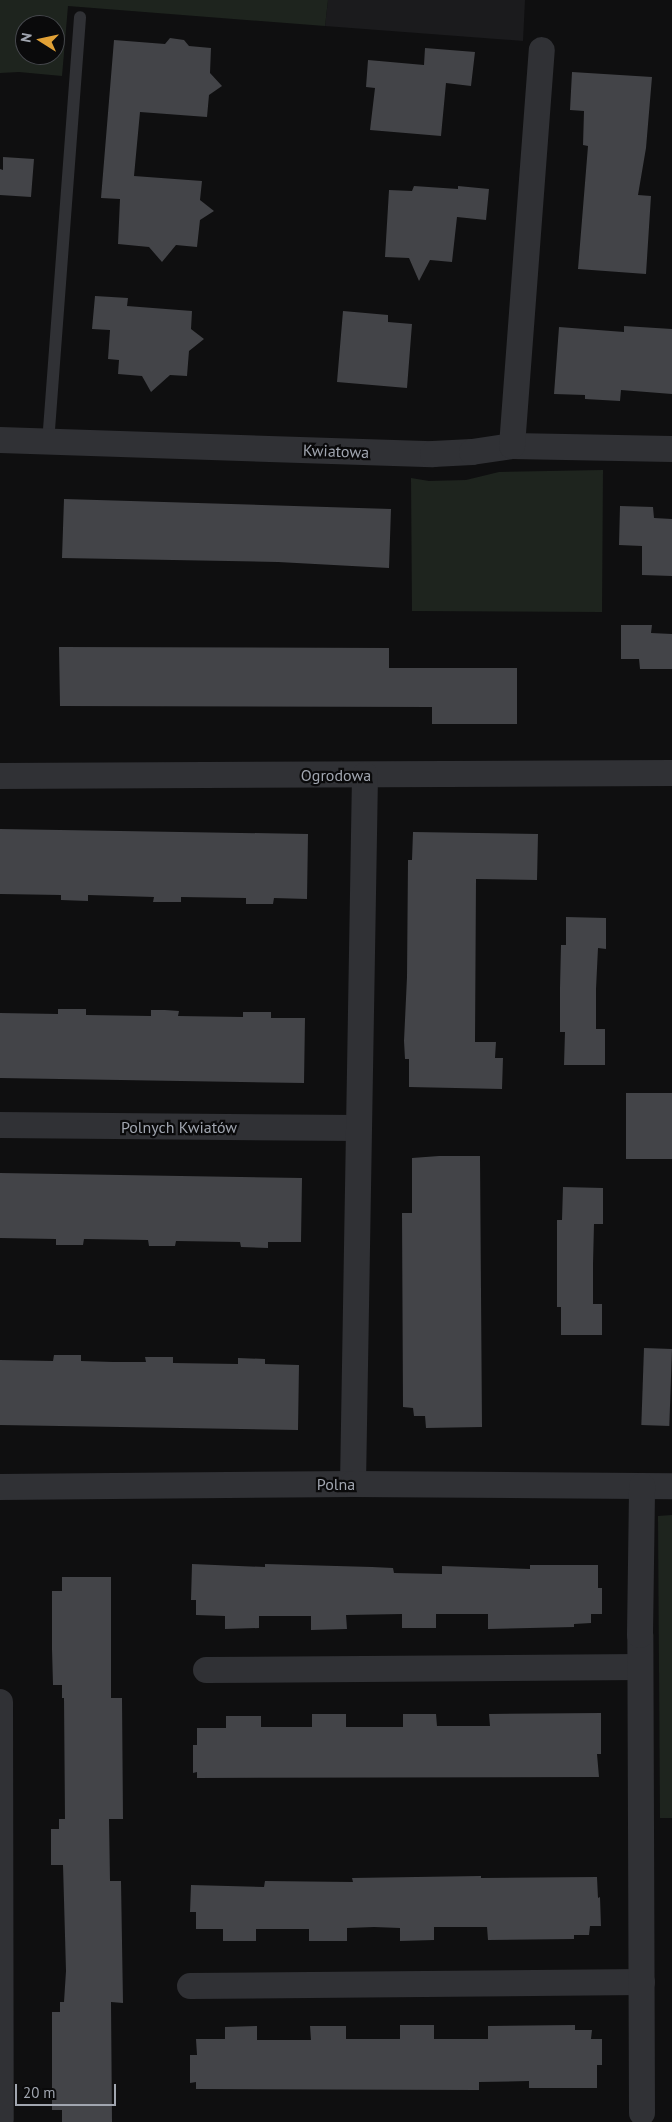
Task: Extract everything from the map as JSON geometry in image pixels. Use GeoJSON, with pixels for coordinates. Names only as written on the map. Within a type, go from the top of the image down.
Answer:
{"type":"FeatureCollection","features":[{"type":"Feature","properties":{"kind":"street"},"geometry":{"type":"LineString","coordinates":[[512,446],[542,50]]}},
{"type":"Feature","properties":{"kind":"street","name":"Kwiatowa"},"geometry":{"type":"LineString","coordinates":[[0,440],[433,454],[472,452],[512,446],[672,450]]}},
{"type":"Feature","properties":{"kind":"street","name":"Ogrodowa"},"geometry":{"type":"LineString","coordinates":[[0,776],[672,772]]}},
{"type":"Feature","properties":{"kind":"street"},"geometry":{"type":"LineString","coordinates":[[353,1484],[365,775]]}},
{"type":"Feature","properties":{"kind":"street","name":"Polnych Kwiatów"},"geometry":{"type":"LineString","coordinates":[[0,1125],[358,1128]]}},
{"type":"Feature","properties":{"kind":"street","name":"Polna"},"geometry":{"type":"LineString","coordinates":[[0,1487],[353,1484],[672,1486]]}},
{"type":"Feature","properties":{"kind":"street"},"geometry":{"type":"LineString","coordinates":[[642,1486],[640,1667],[642,2113]]}},
{"type":"Feature","properties":{"kind":"street"},"geometry":{"type":"LineString","coordinates":[[206,1670],[640,1667]]}},
{"type":"Feature","properties":{"kind":"street"},"geometry":{"type":"LineString","coordinates":[[0,1702],[1,2119]]}},
{"type":"Feature","properties":{"kind":"street"},"geometry":{"type":"LineString","coordinates":[[190,1986],[642,1982]]}},
{"type":"Feature","properties":{"kind":"lane"},"geometry":{"type":"LineString","coordinates":[[48,443],[80,17]]}},
{"type":"Feature","properties":{"kind":"shaded area"},"geometry":{"type":"Polygon","coordinates":[[[0,0],[328,0],[325,26],[68,6],[65,41],[65,15],[15,15],[15,65],[63,65],[62,76],[19,72],[0,73],[0,0]]]}},
{"type":"Feature","properties":{"kind":"shaded area"},"geometry":{"type":"Polygon","coordinates":[[[328,0],[525,0],[523,41],[325,26],[328,0]]]}},
{"type":"Feature","properties":{"kind":"shaded area"},"geometry":{"type":"Polygon","coordinates":[[[603,470],[602,612],[412,611],[411,478],[429,481],[466,480],[499,472],[603,470]]]}},
{"type":"Feature","properties":{"kind":"shaded area"},"geometry":{"type":"Polygon","coordinates":[[[672,1515],[672,1818],[660,1818],[658,1516],[672,1515]]]}},
{"type":"Feature","properties":{"kind":"building"},"geometry":{"type":"Polygon","coordinates":[[[170,38],[184,40],[189,46],[211,48],[210,73],[222,86],[209,95],[207,117],[140,112],[134,176],[202,181],[200,200],[214,211],[200,220],[197,247],[176,245],[162,262],[149,247],[118,244],[120,199],[101,198],[114,40],[165,44],[170,38]]]}},
{"type":"Feature","properties":{"kind":"building"},"geometry":{"type":"Polygon","coordinates":[[[425,48],[475,52],[471,86],[446,83],[441,136],[370,130],[375,88],[366,87],[368,60],[424,65],[425,48]]]}},
{"type":"Feature","properties":{"kind":"building"},"geometry":{"type":"Polygon","coordinates":[[[572,72],[652,77],[646,148],[638,195],[651,196],[646,274],[578,269],[588,146],[583,145],[584,111],[570,110],[572,72]]]}},
{"type":"Feature","properties":{"kind":"building"},"geometry":{"type":"Polygon","coordinates":[[[3,157],[34,159],[31,197],[0,195],[0,169],[3,170],[3,157]]]}},
{"type":"Feature","properties":{"kind":"building"},"geometry":{"type":"Polygon","coordinates":[[[414,186],[458,189],[458,186],[489,189],[486,220],[457,217],[452,262],[430,260],[419,281],[409,258],[385,257],[389,190],[412,191],[414,186]]]}},
{"type":"Feature","properties":{"kind":"building"},"geometry":{"type":"Polygon","coordinates":[[[95,296],[128,298],[127,306],[192,311],[191,329],[204,339],[189,351],[187,376],[170,375],[151,392],[142,376],[118,374],[119,360],[108,359],[110,330],[92,329],[95,296]]]}},
{"type":"Feature","properties":{"kind":"building"},"geometry":{"type":"Polygon","coordinates":[[[343,311],[388,315],[388,322],[412,324],[407,388],[337,382],[343,311]]]}},
{"type":"Feature","properties":{"kind":"building"},"geometry":{"type":"Polygon","coordinates":[[[624,326],[672,329],[672,394],[621,390],[620,401],[585,399],[585,395],[554,394],[559,327],[624,332],[624,326]]]}},
{"type":"Feature","properties":{"kind":"building"},"geometry":{"type":"Polygon","coordinates":[[[64,499],[391,509],[389,568],[278,562],[62,558],[64,499]]]}},
{"type":"Feature","properties":{"kind":"building"},"geometry":{"type":"Polygon","coordinates":[[[620,506],[653,507],[654,518],[672,519],[672,576],[642,575],[642,546],[619,545],[620,506]]]}},
{"type":"Feature","properties":{"kind":"building"},"geometry":{"type":"Polygon","coordinates":[[[621,625],[652,625],[651,633],[672,634],[672,669],[640,669],[639,659],[621,659],[621,625]]]}},
{"type":"Feature","properties":{"kind":"building"},"geometry":{"type":"Polygon","coordinates":[[[59,647],[389,648],[389,668],[517,668],[517,724],[432,724],[432,707],[60,706],[59,647]]]}},
{"type":"Feature","properties":{"kind":"building"},"geometry":{"type":"Polygon","coordinates":[[[0,829],[308,834],[307,899],[274,898],[273,904],[246,904],[246,898],[181,897],[181,902],[153,902],[154,897],[88,895],[88,901],[61,900],[61,895],[0,894],[0,829]]]}},
{"type":"Feature","properties":{"kind":"building"},"geometry":{"type":"Polygon","coordinates":[[[413,832],[538,834],[537,880],[476,879],[475,1042],[496,1042],[495,1058],[503,1058],[502,1089],[409,1087],[409,1059],[405,1059],[404,1041],[407,977],[408,860],[412,860],[413,832]]]}},
{"type":"Feature","properties":{"kind":"building"},"geometry":{"type":"Polygon","coordinates":[[[566,917],[606,918],[606,949],[598,948],[596,989],[596,1029],[605,1029],[605,1065],[564,1065],[565,1032],[560,1032],[560,988],[561,945],[566,945],[566,917]]]}},
{"type":"Feature","properties":{"kind":"building"},"geometry":{"type":"Polygon","coordinates":[[[58,1009],[86,1009],[86,1015],[151,1016],[151,1010],[165,1010],[179,1011],[178,1016],[243,1017],[243,1012],[271,1012],[271,1018],[305,1018],[304,1083],[0,1078],[0,1013],[58,1014],[58,1009]]]}},
{"type":"Feature","properties":{"kind":"building"},"geometry":{"type":"Polygon","coordinates":[[[626,1093],[672,1093],[672,1159],[626,1159],[626,1093]]]}},
{"type":"Feature","properties":{"kind":"building"},"geometry":{"type":"Polygon","coordinates":[[[480,1156],[482,1427],[426,1428],[425,1416],[414,1416],[413,1408],[403,1407],[402,1213],[412,1213],[412,1158],[480,1156]]]}},
{"type":"Feature","properties":{"kind":"building"},"geometry":{"type":"Polygon","coordinates":[[[0,1173],[302,1178],[301,1242],[268,1242],[268,1248],[241,1247],[240,1242],[176,1241],[175,1246],[149,1246],[148,1240],[84,1239],[83,1245],[56,1245],[56,1239],[0,1238],[0,1173]]]}},
{"type":"Feature","properties":{"kind":"building"},"geometry":{"type":"Polygon","coordinates":[[[563,1187],[603,1188],[603,1224],[594,1224],[593,1264],[593,1304],[602,1304],[602,1335],[561,1335],[561,1307],[557,1307],[557,1220],[562,1220],[563,1187]]]}},
{"type":"Feature","properties":{"kind":"building"},"geometry":{"type":"Polygon","coordinates":[[[644,1348],[672,1349],[669,1426],[641,1425],[644,1348]]]}},
{"type":"Feature","properties":{"kind":"building"},"geometry":{"type":"Polygon","coordinates":[[[54,1355],[81,1355],[81,1361],[146,1362],[145,1357],[173,1357],[173,1363],[238,1364],[238,1358],[265,1359],[265,1364],[299,1365],[298,1430],[0,1425],[0,1360],[53,1361],[54,1355]]]}},
{"type":"Feature","properties":{"kind":"building"},"geometry":{"type":"Polygon","coordinates":[[[192,1564],[265,1567],[265,1564],[372,1567],[393,1568],[394,1573],[442,1574],[442,1566],[530,1569],[530,1565],[598,1565],[598,1588],[602,1588],[602,1614],[591,1614],[591,1623],[574,1624],[574,1627],[488,1629],[488,1614],[436,1614],[436,1628],[402,1628],[402,1614],[346,1615],[347,1629],[311,1630],[311,1616],[259,1616],[259,1628],[225,1629],[225,1616],[196,1615],[196,1600],[191,1600],[192,1564]]]}},
{"type":"Feature","properties":{"kind":"building"},"geometry":{"type":"Polygon","coordinates":[[[62,1577],[111,1577],[111,1698],[122,1698],[123,1819],[109,1819],[110,1881],[121,1881],[123,2003],[111,2002],[112,2122],[62,2122],[62,2110],[52,2110],[52,2012],[60,2012],[60,2002],[64,2002],[66,1971],[63,1865],[51,1865],[51,1829],[59,1829],[59,1819],[65,1819],[64,1698],[62,1698],[62,1685],[53,1685],[52,1649],[52,1591],[62,1591],[62,1577]]]}},
{"type":"Feature","properties":{"kind":"building"},"geometry":{"type":"Polygon","coordinates":[[[601,1713],[601,1754],[597,1754],[599,1777],[197,1778],[197,1772],[193,1773],[193,1745],[197,1745],[197,1728],[226,1728],[226,1716],[261,1716],[261,1727],[312,1727],[312,1714],[346,1714],[346,1727],[403,1727],[403,1714],[436,1714],[437,1726],[490,1726],[489,1714],[601,1713]]]}},
{"type":"Feature","properties":{"kind":"building"},"geometry":{"type":"Polygon","coordinates":[[[481,1876],[481,1878],[597,1877],[601,1926],[590,1926],[589,1935],[574,1935],[574,1939],[488,1940],[487,1927],[434,1927],[434,1940],[400,1941],[400,1928],[374,1927],[347,1928],[347,1941],[309,1941],[309,1929],[256,1929],[256,1941],[223,1941],[223,1929],[196,1929],[196,1912],[190,1912],[191,1885],[264,1887],[265,1881],[353,1882],[352,1878],[481,1876]]]}},
{"type":"Feature","properties":{"kind":"building"},"geometry":{"type":"Polygon","coordinates":[[[400,2025],[434,2025],[434,2039],[488,2039],[488,2026],[575,2025],[575,2030],[592,2030],[591,2039],[602,2039],[602,2065],[597,2065],[597,2088],[529,2088],[529,2081],[479,2082],[479,2090],[196,2089],[196,2082],[190,2083],[190,2055],[197,2055],[196,2039],[225,2039],[225,2027],[257,2026],[257,2040],[311,2040],[310,2026],[346,2026],[346,2039],[400,2039],[400,2025]]]}}]}
